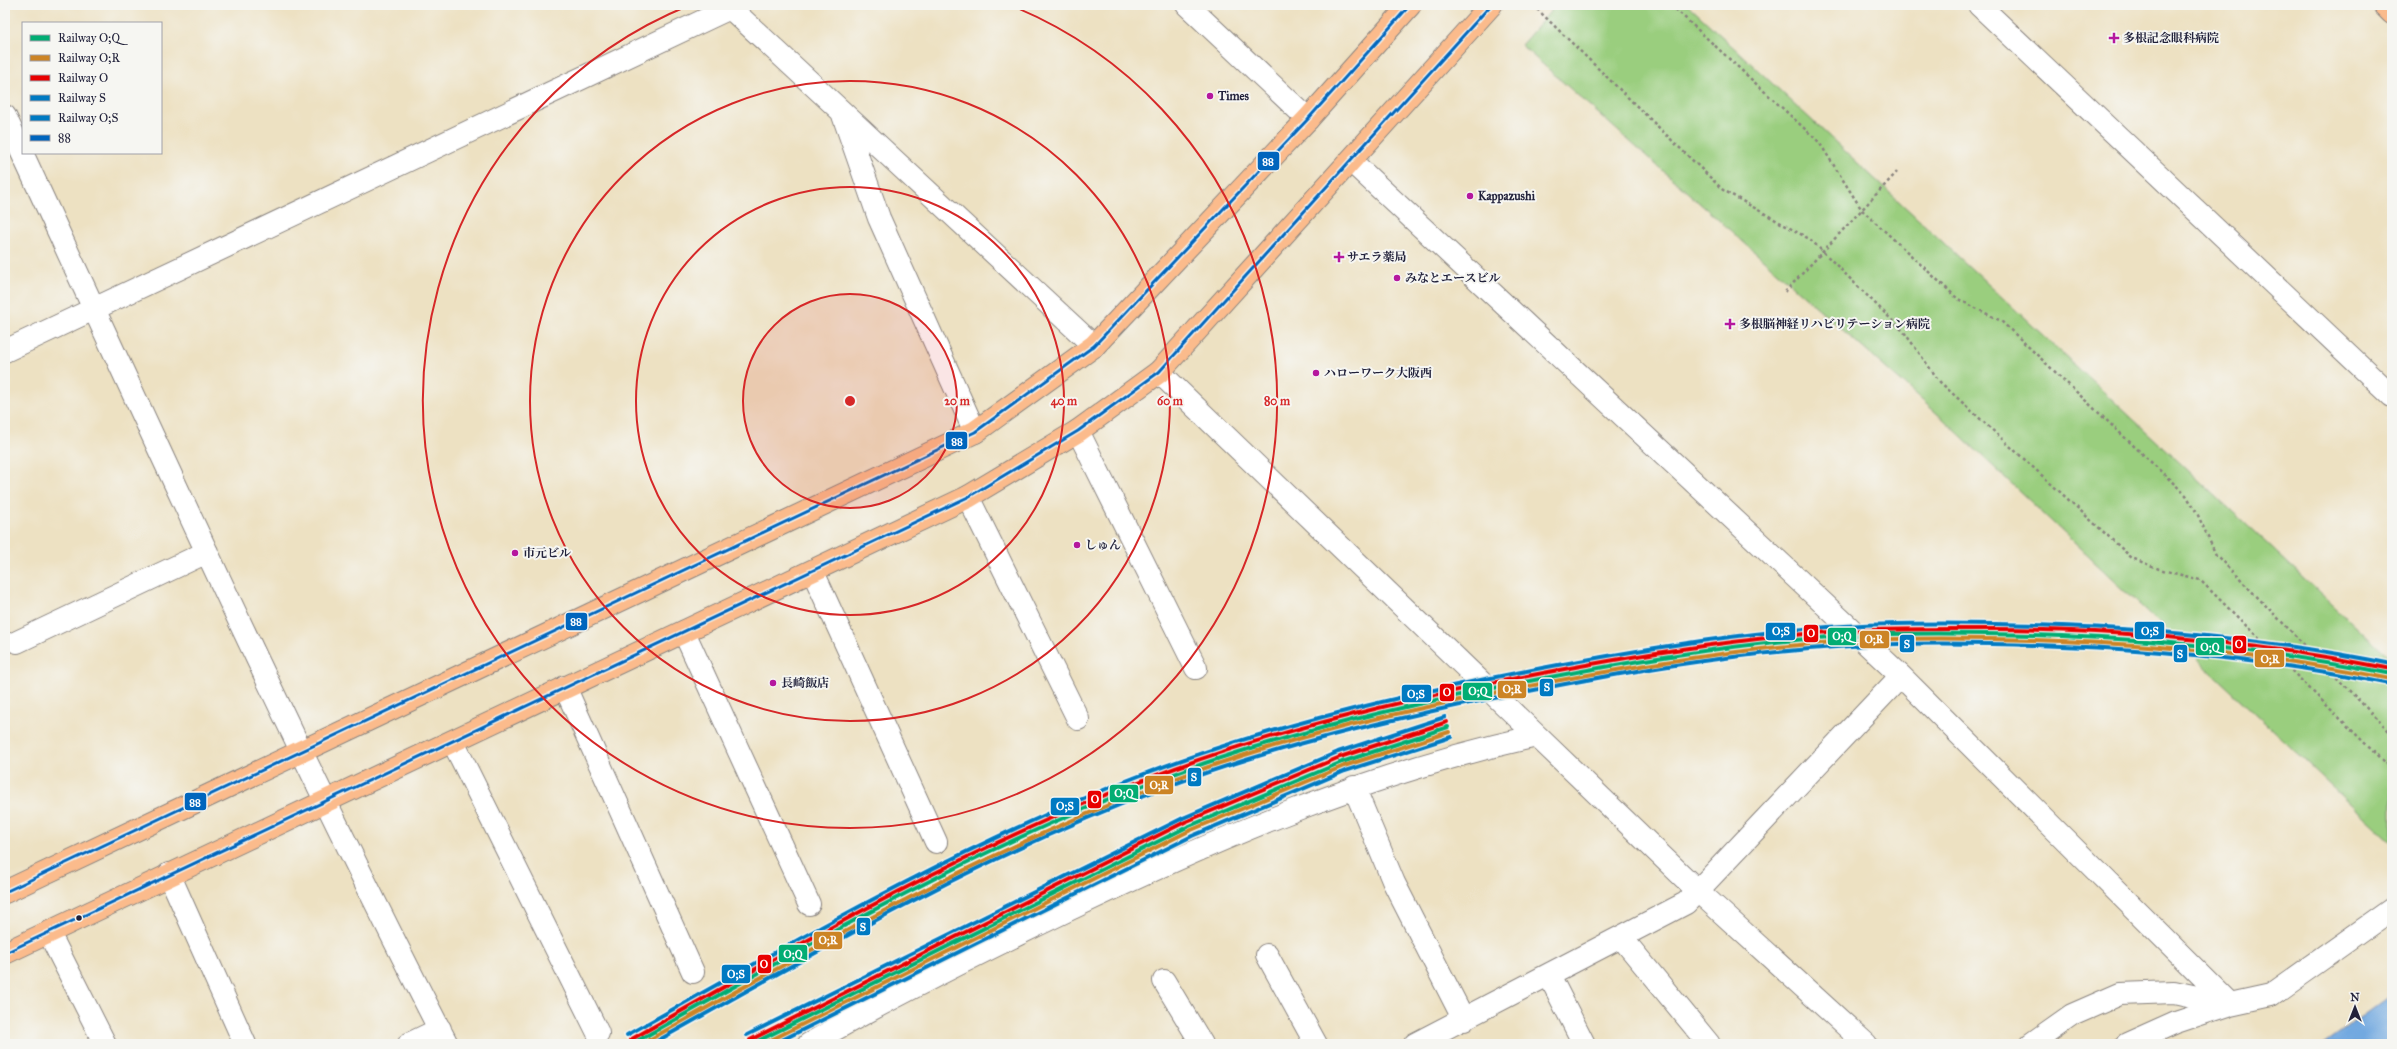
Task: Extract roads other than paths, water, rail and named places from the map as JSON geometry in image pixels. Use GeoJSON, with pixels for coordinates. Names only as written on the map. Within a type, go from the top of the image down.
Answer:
{"type":"FeatureCollection","features":[{"type":"Feature","properties":{"kind":"main road"},"geometry":{"type":"LineString","coordinates":[[5,892],[303,753],[975,432],[1094,346],[1308,119],[1410,5]]}},
{"type":"Feature","properties":{"kind":"main road"},"geometry":{"type":"LineString","coordinates":[[5,953],[169,874],[454,742],[565,687],[813,572],[968,497],[1078,431],[1159,372],[1491,5]]}},
{"type":"Feature","properties":{"kind":"main road"},"geometry":{"type":"LineString","coordinates":[[2384,5],[2392,13]]}},
{"type":"Feature","properties":{"kind":"street"},"geometry":{"type":"LineString","coordinates":[[1187,5],[1308,119]]}},
{"type":"Feature","properties":{"kind":"street"},"geometry":{"type":"LineString","coordinates":[[1979,5],[2392,396]]}},
{"type":"Feature","properties":{"kind":"street"},"geometry":{"type":"LineString","coordinates":[[5,351],[95,310],[728,6],[1094,346]]}},
{"type":"Feature","properties":{"kind":"street"},"geometry":{"type":"LineString","coordinates":[[842,112],[879,218],[975,432]]}},
{"type":"Feature","properties":{"kind":"street"},"geometry":{"type":"LineString","coordinates":[[5,116],[22,153]]}},
{"type":"Feature","properties":{"kind":"street"},"geometry":{"type":"LineString","coordinates":[[23,154],[207,552],[303,753],[444,1037],[408,1044]]}},
{"type":"Feature","properties":{"kind":"street"},"geometry":{"type":"LineString","coordinates":[[1351,161],[1901,676],[2230,1004]]}},
{"type":"Feature","properties":{"kind":"street"},"geometry":{"type":"LineString","coordinates":[[1159,372],[1698,891],[1866,1044]]}},
{"type":"Feature","properties":{"kind":"street"},"geometry":{"type":"LineString","coordinates":[[1078,431],[1196,668]]}},
{"type":"Feature","properties":{"kind":"street"},"geometry":{"type":"LineString","coordinates":[[968,497],[1078,719]]}},
{"type":"Feature","properties":{"kind":"street"},"geometry":{"type":"LineString","coordinates":[[17,642],[207,552]]}},
{"type":"Feature","properties":{"kind":"street"},"geometry":{"type":"LineString","coordinates":[[813,572],[936,842]]}},
{"type":"Feature","properties":{"kind":"street"},"geometry":{"type":"LineString","coordinates":[[684,632],[809,904]]}},
{"type":"Feature","properties":{"kind":"street"},"geometry":{"type":"LineString","coordinates":[[1415,1044],[1445,1037],[1464,1020],[1686,903],[1901,676]]}},
{"type":"Feature","properties":{"kind":"street"},"geometry":{"type":"LineString","coordinates":[[565,687],[693,972]]}},
{"type":"Feature","properties":{"kind":"street"},"geometry":{"type":"LineString","coordinates":[[809,1044],[984,951],[1146,873],[1270,818],[1354,787],[1469,751],[1537,736]]}},
{"type":"Feature","properties":{"kind":"street"},"geometry":{"type":"LineString","coordinates":[[454,742],[598,1033]]}},
{"type":"Feature","properties":{"kind":"street"},"geometry":{"type":"LineString","coordinates":[[1354,787],[1394,884],[1464,1020]]}},
{"type":"Feature","properties":{"kind":"street"},"geometry":{"type":"LineString","coordinates":[[169,874],[245,1044]]}},
{"type":"Feature","properties":{"kind":"street"},"geometry":{"type":"LineString","coordinates":[[2127,1044],[2176,1022],[2230,1004],[2271,995],[2392,909]]}},
{"type":"Feature","properties":{"kind":"street"},"geometry":{"type":"LineString","coordinates":[[49,933],[105,1044]]}},
{"type":"Feature","properties":{"kind":"street"},"geometry":{"type":"LineString","coordinates":[[1621,937],[1710,1044]]}},
{"type":"Feature","properties":{"kind":"street"},"geometry":{"type":"LineString","coordinates":[[1267,955],[1316,1044]]}},
{"type":"Feature","properties":{"kind":"street"},"geometry":{"type":"LineString","coordinates":[[1549,975],[1584,1044]]}},
{"type":"Feature","properties":{"kind":"street"},"geometry":{"type":"LineString","coordinates":[[1164,981],[1202,1044]]}},
{"type":"Feature","properties":{"kind":"street"},"geometry":{"type":"LineString","coordinates":[[2031,1044],[2072,1015],[2120,994],[2174,992],[2230,1004]]}},
{"type":"Feature","properties":{"kind":"water"},"geometry":{"type":"Polygon","coordinates":[[[2392,995],[2392,1044],[2324,1044],[2392,995]]]}},
{"type":"Feature","properties":{"kind":"rail line","name":"O;S"},"geometry":{"type":"LineString","coordinates":[[627,1035],[819,928],[949,860],[1081,799],[1194,756],[1285,727],[1377,703],[1470,682],[1593,658],[1710,640],[1789,630],[1891,624],[1954,623],[2045,625],[2145,630],[2244,640],[2392,664]]}},
{"type":"Feature","properties":{"kind":"rail line","name":"O"},"geometry":{"type":"LineString","coordinates":[[630,1040],[885,898],[950,865],[1083,804],[1196,761],[1286,732],[1378,708],[1471,687],[1672,650],[1790,635],[1892,629],[2046,630],[2146,635],[2244,645],[2392,669]]}},
{"type":"Feature","properties":{"kind":"rail line","name":"O;Q"},"geometry":{"type":"LineString","coordinates":[[632,1044],[823,937],[887,903],[1018,838],[1084,809],[1197,766],[1287,737],[1379,713],[1472,692],[1596,668],[1712,650],[1791,640],[1908,634],[2038,635],[2140,640],[2241,650],[2392,674]]}},
{"type":"Feature","properties":{"kind":"rail line","name":"O;R"},"geometry":{"type":"LineString","coordinates":[[642,1044],[829,940],[955,874],[1085,815],[1151,788],[1240,756],[1330,730],[1468,698],[1554,681],[1713,655],[1793,645],[1892,639],[1950,638],[2040,640],[2141,645],[2241,655],[2391,679]]}},
{"type":"Feature","properties":{"kind":"rail line","name":"S"},"geometry":{"type":"LineString","coordinates":[[652,1044],[900,907],[963,875],[1092,816],[1202,774],[1291,746],[1473,702],[1558,685],[1716,659],[1796,650],[1913,644],[2041,645],[2142,650],[2241,660],[2390,684]]}},
{"type":"Feature","properties":{"kind":"rail line","name":"O;S"},"geometry":{"type":"LineString","coordinates":[[747,1035],[1183,818],[1338,752],[1445,717]]}},
{"type":"Feature","properties":{"kind":"rail line","name":"O"},"geometry":{"type":"LineString","coordinates":[[750,1040],[1185,822],[1340,757],[1447,722]]}},
{"type":"Feature","properties":{"kind":"rail line","name":"O;Q"},"geometry":{"type":"LineString","coordinates":[[752,1044],[1187,827],[1342,762],[1448,727]]}},
{"type":"Feature","properties":{"kind":"rail line","name":"O;R"},"geometry":{"type":"LineString","coordinates":[[763,1044],[1189,831],[1344,766],[1449,732]]}},
{"type":"Feature","properties":{"kind":"rail line","name":"S"},"geometry":{"type":"LineString","coordinates":[[774,1044],[1192,836],[1345,771],[1451,737]]}},
{"type":"Feature","properties":{"kind":"place","name":"多根記念眼科病院"},"geometry":{"type":"Point","coordinates":[2114,38]}},
{"type":"Feature","properties":{"kind":"place","name":"Times"},"geometry":{"type":"Point","coordinates":[1210,96]}},
{"type":"Feature","properties":{"kind":"place","name":"Kappazushi"},"geometry":{"type":"Point","coordinates":[1470,196]}},
{"type":"Feature","properties":{"kind":"place","name":"サエラ薬局"},"geometry":{"type":"Point","coordinates":[1339,257]}},
{"type":"Feature","properties":{"kind":"place","name":"みなとエースビル"},"geometry":{"type":"Point","coordinates":[1397,278]}},
{"type":"Feature","properties":{"kind":"place","name":"多根脳神経リハビリテーション病院"},"geometry":{"type":"Point","coordinates":[1730,324]}},
{"type":"Feature","properties":{"kind":"place","name":"ハローワーク大阪西"},"geometry":{"type":"Point","coordinates":[1316,373]}},
{"type":"Feature","properties":{"kind":"place","name":"しゅん"},"geometry":{"type":"Point","coordinates":[1077,545]}},
{"type":"Feature","properties":{"kind":"place","name":"市元ビル"},"geometry":{"type":"Point","coordinates":[515,553]}},
{"type":"Feature","properties":{"kind":"place","name":"長崎飯店"},"geometry":{"type":"Point","coordinates":[773,683]}}]}
